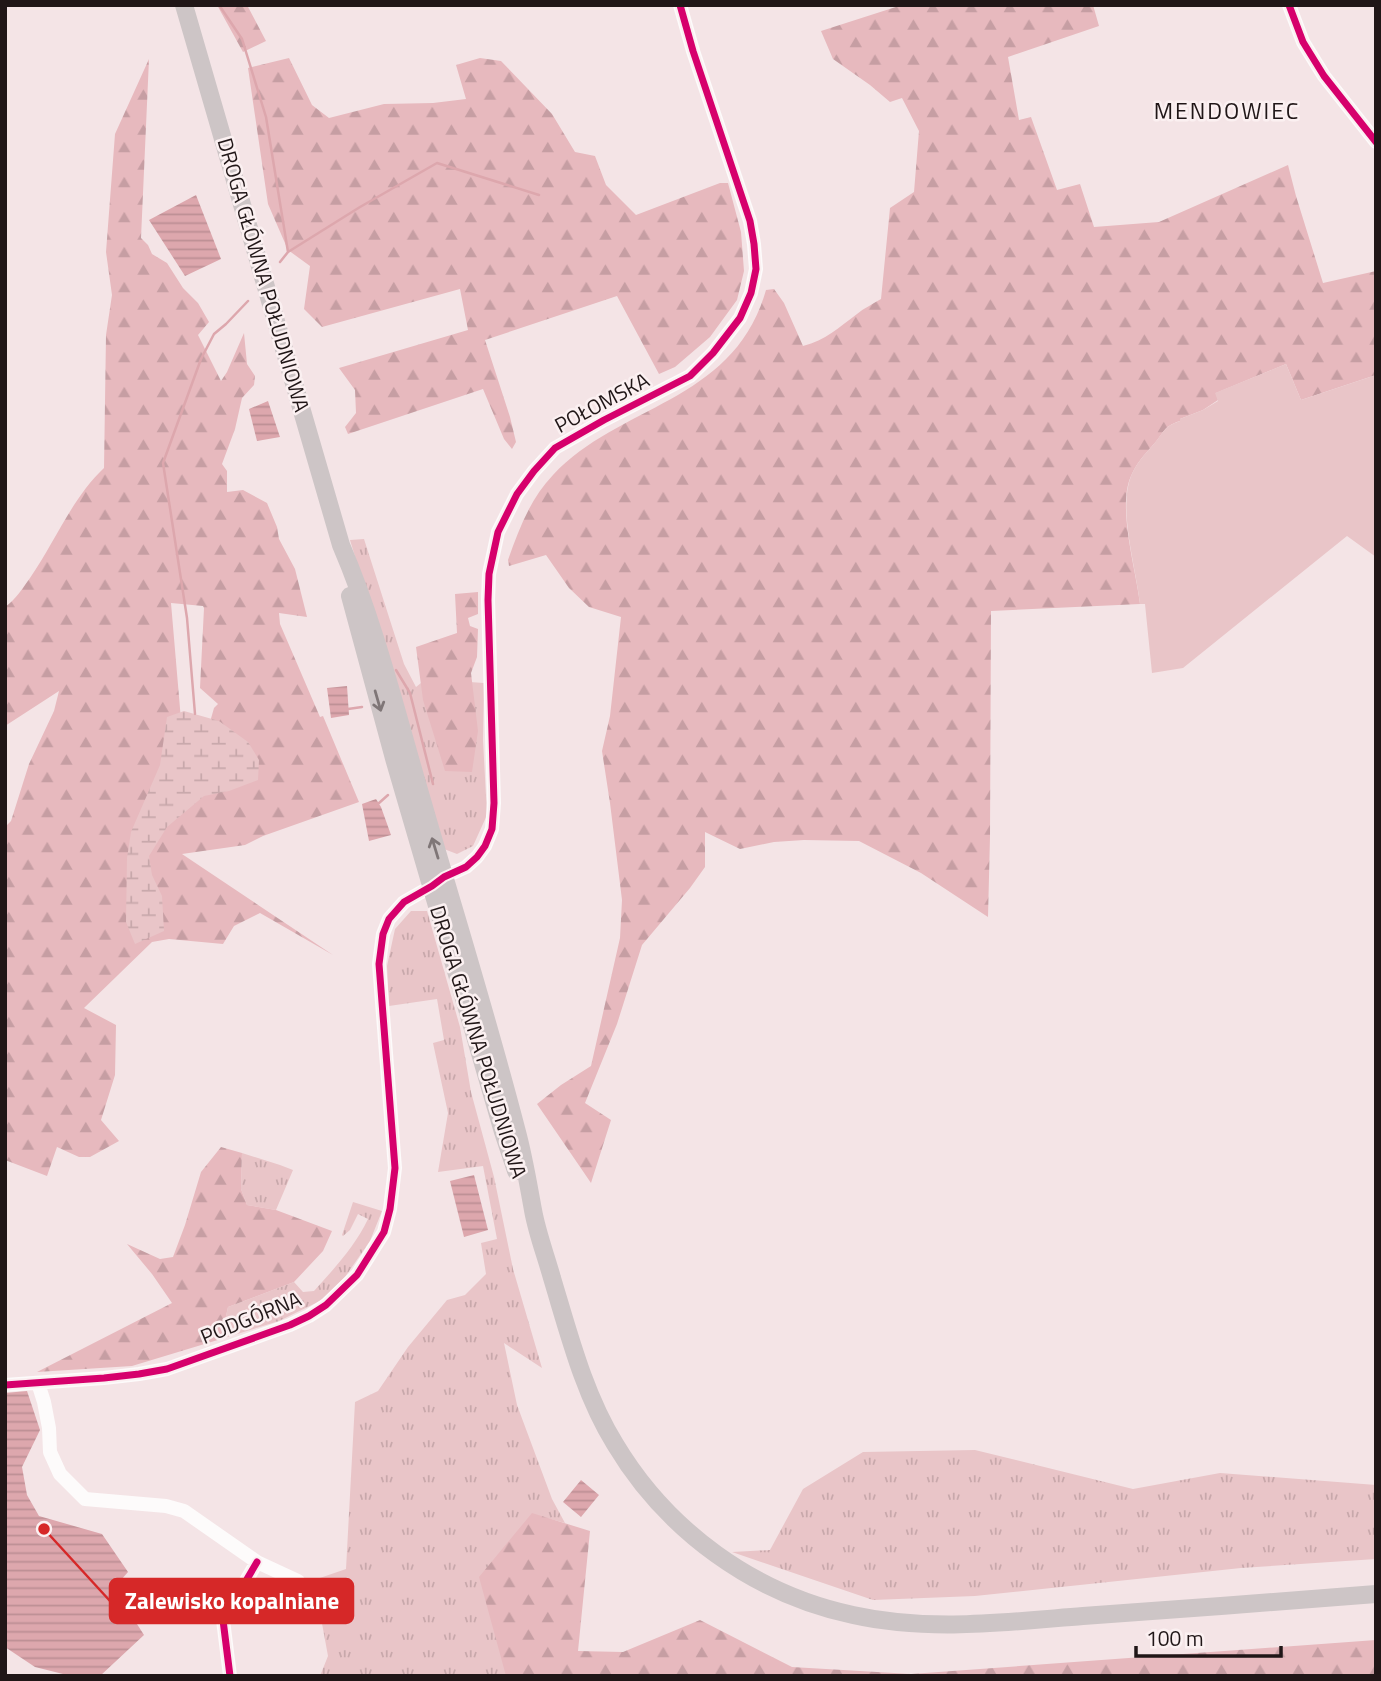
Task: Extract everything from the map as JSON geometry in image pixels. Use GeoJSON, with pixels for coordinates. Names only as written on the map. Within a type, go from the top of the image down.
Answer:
{"type":"FeatureCollection","features":[{"type":"Feature","properties":{"kind":"main road","name":"DROGA GŁÓWNA POŁUDNIOWA"},"geometry":{"type":"LineString","coordinates":[[184,5],[341,545],[359,636],[438,882],[503,1132],[534,1213],[580,1366],[594,1403],[618,1450],[648,1491],[679,1524],[721,1558],[746,1574],[805,1602],[853,1615],[900,1622],[993,1623],[1376,1594]]}},
{"type":"Feature","properties":{"kind":"street","name":"POŁOMSKA"},"geometry":{"type":"LineString","coordinates":[[383,1016],[380,954],[386,926],[398,907],[466,867],[477,857],[492,829],[495,803],[487,627],[489,574],[498,532],[517,494],[555,448],[690,376],[713,353],[740,318],[751,293],[756,269],[750,221],[680,5]]}},
{"type":"Feature","properties":{"kind":"street"},"geometry":{"type":"LineString","coordinates":[[1289,5],[1303,42],[1324,76],[1376,142]]}},
{"type":"Feature","properties":{"kind":"street","name":"PODGÓRNA"},"geometry":{"type":"LineString","coordinates":[[5,1385],[139,1374],[167,1369],[309,1316],[326,1305],[357,1275],[384,1232],[393,1189],[395,1168],[383,1016]]}},
{"type":"Feature","properties":{"kind":"street"},"geometry":{"type":"LineString","coordinates":[[38,1383],[49,1428],[50,1452],[60,1474],[85,1499],[166,1506],[184,1511],[257,1562],[298,1581]]}},
{"type":"Feature","properties":{"kind":"street"},"geometry":{"type":"LineString","coordinates":[[230,1676],[223,1620],[257,1562]]}},
{"type":"Feature","properties":{"kind":"green space"},"geometry":{"type":"Polygon","coordinates":[[[217,5],[247,5],[266,41],[243,52],[217,5]]]}},
{"type":"Feature","properties":{"kind":"green space"},"geometry":{"type":"Polygon","coordinates":[[[902,5],[1093,5],[1099,26],[1008,57],[1019,120],[1031,117],[1057,190],[1080,184],[1094,227],[1159,222],[1288,165],[1323,283],[1376,271],[1376,375],[1301,400],[1286,364],[1216,393],[1218,400],[1167,428],[1138,464],[1127,489],[1127,521],[1140,604],[991,611],[988,917],[921,873],[859,841],[774,842],[740,849],[705,832],[705,867],[642,945],[617,1024],[585,1103],[611,1120],[591,1183],[537,1104],[591,1066],[620,938],[622,900],[602,751],[610,716],[621,617],[589,607],[569,588],[546,555],[509,566],[508,560],[532,504],[553,475],[580,451],[673,398],[702,379],[729,356],[750,327],[766,290],[774,289],[784,303],[803,346],[825,337],[881,299],[890,208],[914,192],[919,131],[902,98],[890,102],[833,59],[821,31],[902,5]]]}},
{"type":"Feature","properties":{"kind":"green space"},"geometry":{"type":"Polygon","coordinates":[[[289,58],[312,105],[329,118],[384,104],[466,99],[456,65],[480,58],[501,61],[552,114],[575,152],[595,156],[606,185],[636,215],[720,183],[728,183],[741,232],[744,271],[737,300],[710,337],[675,367],[659,374],[617,296],[485,340],[510,417],[516,442],[512,449],[504,439],[483,389],[348,434],[345,427],[356,413],[355,390],[339,368],[468,330],[460,289],[322,327],[304,309],[310,266],[288,250],[268,204],[248,68],[289,58]]]}},
{"type":"Feature","properties":{"kind":"green space"},"geometry":{"type":"Polygon","coordinates":[[[149,59],[141,238],[152,254],[167,263],[209,322],[198,335],[221,381],[244,333],[247,364],[255,376],[254,385],[242,398],[235,429],[222,464],[227,471],[227,492],[243,490],[267,503],[279,539],[295,569],[307,617],[279,613],[280,624],[359,802],[245,845],[182,854],[333,955],[260,913],[234,926],[223,944],[169,939],[152,942],[84,1008],[116,1025],[115,1075],[101,1120],[119,1141],[90,1157],[79,1157],[57,1147],[47,1176],[5,1160],[5,827],[11,821],[29,764],[54,711],[59,691],[5,726],[5,607],[30,578],[73,506],[104,468],[106,335],[112,295],[106,252],[115,134],[149,59]],[[171,603],[181,720],[210,722],[218,704],[200,688],[203,606],[171,603]]]}},
{"type":"Feature","properties":{"kind":"green space"},"geometry":{"type":"Polygon","coordinates":[[[1286,364],[1301,400],[1376,375],[1376,557],[1347,536],[1183,668],[1152,673],[1145,604],[1140,604],[1127,522],[1127,489],[1131,476],[1140,460],[1164,431],[1180,419],[1218,401],[1215,393],[1286,364]]]}},
{"type":"Feature","properties":{"kind":"green space"},"geometry":{"type":"Polygon","coordinates":[[[364,539],[404,664],[416,687],[426,679],[484,683],[483,740],[487,815],[473,846],[457,854],[444,849],[350,540],[364,539]]]}},
{"type":"Feature","properties":{"kind":"green space"},"geometry":{"type":"Polygon","coordinates":[[[478,592],[478,614],[468,618],[470,626],[478,629],[477,657],[471,673],[478,731],[472,772],[445,771],[423,700],[416,647],[457,633],[455,594],[478,592]]]}},
{"type":"Feature","properties":{"kind":"green space"},"geometry":{"type":"Polygon","coordinates":[[[184,711],[219,721],[248,742],[259,760],[258,780],[229,791],[204,796],[167,827],[149,856],[152,875],[162,896],[164,931],[135,944],[126,922],[127,858],[131,832],[160,765],[167,717],[184,711]]]}},
{"type":"Feature","properties":{"kind":"green space"},"geometry":{"type":"Polygon","coordinates":[[[411,911],[427,911],[460,1027],[471,1092],[494,1177],[513,1269],[542,1368],[504,1343],[517,1405],[552,1499],[565,1523],[532,1514],[507,1676],[320,1676],[328,1656],[314,1580],[346,1569],[355,1402],[378,1391],[408,1347],[447,1300],[465,1295],[486,1274],[481,1243],[497,1239],[483,1166],[438,1172],[448,1113],[433,1043],[444,1040],[437,999],[389,1006],[387,966],[395,929],[411,911]]]}},
{"type":"Feature","properties":{"kind":"green space"},"geometry":{"type":"Polygon","coordinates":[[[221,1147],[242,1153],[241,1189],[247,1205],[276,1210],[332,1231],[323,1251],[294,1282],[228,1307],[221,1339],[132,1366],[37,1372],[172,1303],[127,1244],[160,1259],[173,1257],[201,1172],[221,1147]]]}},
{"type":"Feature","properties":{"kind":"green space"},"geometry":{"type":"Polygon","coordinates":[[[242,1153],[293,1170],[276,1210],[247,1205],[241,1189],[242,1153]]]}},
{"type":"Feature","properties":{"kind":"green space"},"geometry":{"type":"Polygon","coordinates":[[[353,1202],[382,1211],[370,1241],[345,1277],[320,1301],[279,1321],[221,1339],[228,1307],[294,1282],[303,1292],[314,1291],[350,1248],[368,1219],[358,1214],[350,1230],[342,1235],[353,1202]]]}},
{"type":"Feature","properties":{"kind":"green space"},"geometry":{"type":"Polygon","coordinates":[[[975,1450],[1133,1489],[1220,1473],[1376,1485],[1376,1559],[1241,1568],[975,1596],[873,1600],[732,1552],[770,1550],[803,1489],[863,1452],[975,1450]]]}},
{"type":"Feature","properties":{"kind":"green space"},"geometry":{"type":"Polygon","coordinates":[[[532,1513],[590,1531],[578,1651],[623,1652],[700,1620],[792,1667],[911,1674],[1376,1640],[1376,1676],[506,1676],[479,1577],[532,1513]]]}},
{"type":"Feature","properties":{"kind":"shaded area"},"geometry":{"type":"Polygon","coordinates":[[[196,195],[221,259],[185,276],[149,220],[196,195]]]}},
{"type":"Feature","properties":{"kind":"shaded area"},"geometry":{"type":"Polygon","coordinates":[[[268,401],[280,437],[257,441],[249,409],[268,401]]]}},
{"type":"Feature","properties":{"kind":"shaded area"},"geometry":{"type":"Polygon","coordinates":[[[347,686],[349,715],[331,718],[327,688],[347,686]]]}},
{"type":"Feature","properties":{"kind":"shaded area"},"geometry":{"type":"Polygon","coordinates":[[[376,799],[391,835],[369,841],[362,804],[376,799]]]}},
{"type":"Feature","properties":{"kind":"shaded area"},"geometry":{"type":"Polygon","coordinates":[[[474,1175],[488,1230],[464,1237],[450,1181],[474,1175]]]}},
{"type":"Feature","properties":{"kind":"shaded area"},"geometry":{"type":"Polygon","coordinates":[[[27,1391],[40,1430],[22,1467],[27,1495],[39,1516],[102,1534],[128,1572],[114,1588],[144,1635],[100,1676],[71,1676],[35,1667],[5,1647],[5,1393],[27,1391]]]}},
{"type":"Feature","properties":{"kind":"shaded area"},"geometry":{"type":"Polygon","coordinates":[[[581,1480],[599,1495],[581,1517],[563,1502],[581,1480]]]}},
{"type":"Feature","properties":{"kind":"waterway"},"geometry":{"type":"LineString","coordinates":[[219,5],[242,39],[266,117],[288,252]]}},
{"type":"Feature","properties":{"kind":"waterway"},"geometry":{"type":"LineString","coordinates":[[280,262],[288,252],[437,163],[539,195]]}},
{"type":"Feature","properties":{"kind":"waterway"},"geometry":{"type":"LineString","coordinates":[[195,714],[187,618],[163,463],[201,359],[214,334],[248,301]]}},
{"type":"Feature","properties":{"kind":"waterway"},"geometry":{"type":"LineString","coordinates":[[396,670],[410,693],[433,784]]}},
{"type":"Feature","properties":{"kind":"waterway"},"geometry":{"type":"LineString","coordinates":[[348,709],[362,707]]}},
{"type":"Feature","properties":{"kind":"waterway"},"geometry":{"type":"LineString","coordinates":[[379,803],[388,795]]}},
{"type":"Feature","properties":{"kind":"cycle path"},"geometry":{"type":"LineString","coordinates":[[5,1385],[104,1378],[167,1369],[290,1325],[326,1305],[357,1275],[384,1232],[395,1168],[379,964],[383,934],[389,919],[404,902],[444,877],[466,867],[477,857],[492,829],[494,803],[488,600],[489,574],[498,532],[517,494],[555,448],[690,376],[713,353],[740,318],[751,293],[756,269],[750,221],[680,5]]}},
{"type":"Feature","properties":{"kind":"cycle path"},"geometry":{"type":"LineString","coordinates":[[1289,5],[1303,42],[1324,76],[1376,142]]}},
{"type":"Feature","properties":{"kind":"cycle path"},"geometry":{"type":"LineString","coordinates":[[230,1676],[223,1620],[257,1562]]}},
{"type":"Feature","properties":{"kind":"place","name":"Zalewisko kopalniane"},"geometry":{"type":"Point","coordinates":[44,1529]}},
{"type":"Feature","properties":{"kind":"district","name":"MENDOWIEC"},"geometry":{"type":"Point","coordinates":[1227,111]}}]}
